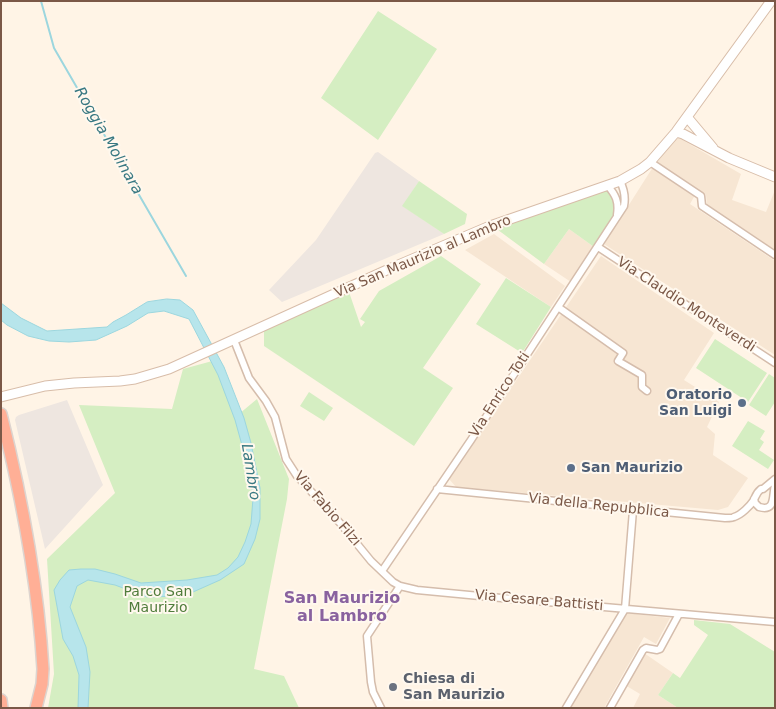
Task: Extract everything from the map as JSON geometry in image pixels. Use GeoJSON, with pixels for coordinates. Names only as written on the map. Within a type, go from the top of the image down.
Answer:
{"type":"FeatureCollection","features":[{"type":"Feature","properties":{"kind":"highway"},"geometry":{"type":"LineString","coordinates":[[1,414],[26,524],[34,588],[43,669],[42,684],[36,708]]}},
{"type":"Feature","properties":{"kind":"highway"},"geometry":{"type":"LineString","coordinates":[[1,700],[2,708]]}},
{"type":"Feature","properties":{"kind":"main road","name":"Via San Maurizio al Lambro"},"geometry":{"type":"LineString","coordinates":[[1,397],[45,386],[104,383],[135,379],[169,369],[389,269],[490,226],[620,181],[650,162],[676,132],[771,1]]}},
{"type":"Feature","properties":{"kind":"main road"},"geometry":{"type":"LineString","coordinates":[[687,117],[716,152]]}},
{"type":"Feature","properties":{"kind":"main road"},"geometry":{"type":"LineString","coordinates":[[676,132],[716,152],[775,177]]}},
{"type":"Feature","properties":{"kind":"street"},"geometry":{"type":"LineString","coordinates":[[650,162],[702,196],[702,206],[775,255]]}},
{"type":"Feature","properties":{"kind":"street","name":"Via Enrico Toti"},"geometry":{"type":"LineString","coordinates":[[382,571],[471,440],[624,206],[626,198],[620,181]]}},
{"type":"Feature","properties":{"kind":"street"},"geometry":{"type":"LineString","coordinates":[[608,185],[617,197],[616,218]]}},
{"type":"Feature","properties":{"kind":"street","name":"Via Claudio Monteverdi"},"geometry":{"type":"LineString","coordinates":[[598,247],[775,363]]}},
{"type":"Feature","properties":{"kind":"street"},"geometry":{"type":"LineString","coordinates":[[558,307],[623,353],[618,361],[642,376],[642,386],[647,390]]}},
{"type":"Feature","properties":{"kind":"street","name":"Via Fabio Filzi"},"geometry":{"type":"LineString","coordinates":[[234,340],[249,378],[275,417],[286,459],[297,476],[371,560],[393,582],[400,586]]}},
{"type":"Feature","properties":{"kind":"street","name":"Via della Repubblica"},"geometry":{"type":"LineString","coordinates":[[437,489],[633,510],[734,518],[748,507],[761,489],[775,479]]}},
{"type":"Feature","properties":{"kind":"street"},"geometry":{"type":"LineString","coordinates":[[766,508],[772,504],[775,485]]}},
{"type":"Feature","properties":{"kind":"street"},"geometry":{"type":"LineString","coordinates":[[763,489],[770,492],[773,497]]}},
{"type":"Feature","properties":{"kind":"street"},"geometry":{"type":"LineString","coordinates":[[754,499],[759,507],[775,509]]}},
{"type":"Feature","properties":{"kind":"street"},"geometry":{"type":"LineString","coordinates":[[566,708],[625,609],[633,510]]}},
{"type":"Feature","properties":{"kind":"street"},"geometry":{"type":"LineString","coordinates":[[381,708],[375,697],[371,682],[368,633],[400,586]]}},
{"type":"Feature","properties":{"kind":"street","name":"Via Cesare Battisti"},"geometry":{"type":"LineString","coordinates":[[400,586],[417,590],[775,622]]}},
{"type":"Feature","properties":{"kind":"street"},"geometry":{"type":"LineString","coordinates":[[610,708],[643,650],[646,648],[660,649],[679,614]]}},
{"type":"Feature","properties":{"kind":"shaded area"},"geometry":{"type":"Polygon","coordinates":[[[679,138],[741,174],[732,200],[766,212],[775,190],[775,250],[707,205],[706,195],[656,164],[672,142],[679,138]]]}},
{"type":"Feature","properties":{"kind":"shaded area"},"geometry":{"type":"Polygon","coordinates":[[[378,152],[419,181],[403,206],[444,234],[282,302],[269,290],[316,240],[375,153],[378,152]]]}},
{"type":"Feature","properties":{"kind":"shaded area"},"geometry":{"type":"Polygon","coordinates":[[[653,167],[695,195],[690,204],[775,261],[775,355],[604,244],[653,167]]]}},
{"type":"Feature","properties":{"kind":"shaded area"},"geometry":{"type":"Polygon","coordinates":[[[569,229],[594,247],[571,282],[544,264],[569,229]]]}},
{"type":"Feature","properties":{"kind":"shaded area"},"geometry":{"type":"Polygon","coordinates":[[[494,234],[565,286],[551,307],[465,250],[494,234]]]}},
{"type":"Feature","properties":{"kind":"shaded area"},"geometry":{"type":"Polygon","coordinates":[[[601,256],[714,333],[684,380],[719,402],[707,427],[715,434],[713,455],[748,478],[728,507],[718,510],[456,487],[449,479],[601,256]]]}},
{"type":"Feature","properties":{"kind":"shaded area"},"geometry":{"type":"Polygon","coordinates":[[[67,400],[103,485],[45,549],[15,420],[19,415],[67,400]]]}},
{"type":"Feature","properties":{"kind":"shaded area"},"geometry":{"type":"Polygon","coordinates":[[[626,613],[670,618],[656,644],[644,637],[604,708],[570,708],[626,613]]]}},
{"type":"Feature","properties":{"kind":"shaded area"},"geometry":{"type":"Polygon","coordinates":[[[644,653],[673,673],[658,695],[678,708],[633,708],[640,694],[625,685],[644,653]]]}},
{"type":"Feature","properties":{"kind":"green space"},"geometry":{"type":"Polygon","coordinates":[[[378,11],[437,49],[378,140],[321,98],[378,11]]]}},
{"type":"Feature","properties":{"kind":"green space"},"geometry":{"type":"Polygon","coordinates":[[[419,181],[467,214],[465,224],[444,234],[402,206],[419,181]]]}},
{"type":"Feature","properties":{"kind":"green space"},"geometry":{"type":"Polygon","coordinates":[[[604,188],[614,198],[616,212],[594,247],[569,229],[544,264],[494,227],[604,188]]]}},
{"type":"Feature","properties":{"kind":"green space"},"geometry":{"type":"Polygon","coordinates":[[[441,256],[481,284],[423,368],[453,388],[414,446],[264,346],[264,327],[349,292],[361,327],[365,322],[360,319],[379,291],[441,256]]]}},
{"type":"Feature","properties":{"kind":"green space"},"geometry":{"type":"Polygon","coordinates":[[[506,278],[551,307],[522,353],[476,324],[506,278]]]}},
{"type":"Feature","properties":{"kind":"green space"},"geometry":{"type":"Polygon","coordinates":[[[715,339],[767,373],[748,402],[696,368],[715,339]]]}},
{"type":"Feature","properties":{"kind":"green space","name":"Parco San Maurizio"},"geometry":{"type":"Polygon","coordinates":[[[216,360],[239,414],[257,399],[289,479],[287,499],[254,669],[284,676],[299,708],[48,708],[54,674],[47,559],[115,493],[79,405],[172,409],[183,369],[216,360]]]}},
{"type":"Feature","properties":{"kind":"green space"},"geometry":{"type":"Polygon","coordinates":[[[769,374],[775,378],[775,402],[766,416],[749,405],[769,374]]]}},
{"type":"Feature","properties":{"kind":"green space"},"geometry":{"type":"Polygon","coordinates":[[[309,392],[333,408],[324,421],[300,406],[309,392]]]}},
{"type":"Feature","properties":{"kind":"green space"},"geometry":{"type":"Polygon","coordinates":[[[748,421],[765,431],[760,439],[764,442],[759,450],[774,460],[768,469],[732,446],[748,421]]]}},
{"type":"Feature","properties":{"kind":"green space"},"geometry":{"type":"Polygon","coordinates":[[[694,620],[730,624],[775,652],[775,708],[678,708],[658,695],[673,673],[680,678],[708,635],[694,625],[694,620]]]}},
{"type":"Feature","properties":{"kind":"water","name":"Lambro"},"geometry":{"type":"Polygon","coordinates":[[[167,299],[180,300],[193,310],[224,367],[244,418],[251,443],[260,488],[260,519],[255,539],[244,564],[220,580],[184,596],[147,597],[115,585],[88,580],[77,586],[70,607],[86,647],[90,672],[88,708],[78,708],[79,675],[73,656],[63,639],[54,590],[60,580],[69,570],[81,569],[95,569],[141,583],[187,580],[217,575],[228,568],[238,557],[251,524],[253,498],[250,474],[235,420],[218,375],[189,319],[164,311],[148,313],[127,326],[96,340],[49,341],[28,336],[7,325],[1,320],[1,303],[21,318],[47,331],[107,327],[147,302],[167,299]]]}},
{"type":"Feature","properties":{"kind":"waterway","name":"Roggia Molinara"},"geometry":{"type":"LineString","coordinates":[[41,1],[54,48],[186,276]]}},
{"type":"Feature","properties":{"kind":"place","name":"Oratorio San Luigi"},"geometry":{"type":"Point","coordinates":[742,403]}},
{"type":"Feature","properties":{"kind":"place","name":"San Maurizio"},"geometry":{"type":"Point","coordinates":[571,468]}},
{"type":"Feature","properties":{"kind":"place","name":"Chiesa di San Maurizio"},"geometry":{"type":"Point","coordinates":[393,687]}},
{"type":"Feature","properties":{"kind":"district","name":"San Maurizio al Lambro"},"geometry":{"type":"Point","coordinates":[342,608]}}]}
